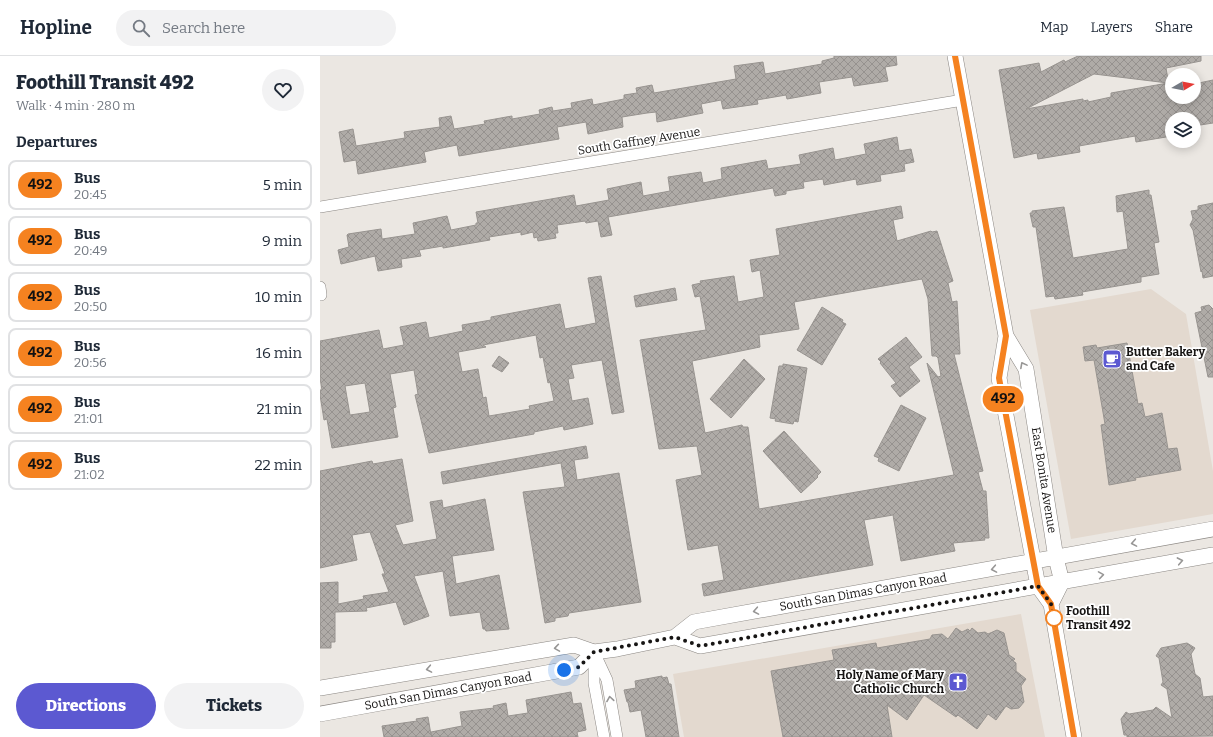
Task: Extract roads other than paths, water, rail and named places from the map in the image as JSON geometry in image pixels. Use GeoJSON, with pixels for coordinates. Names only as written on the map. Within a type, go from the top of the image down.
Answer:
{"type":"FeatureCollection","features":[{"type":"Feature","properties":{"kind":"main road","name":"East Bonita Avenue"},"geometry":{"type":"LineString","coordinates":[[955,56],[1006,336],[999,378],[1038,586],[1051,604],[1074,737]]}},
{"type":"Feature","properties":{"kind":"main road","name":"East Bonita Avenue"},"geometry":{"type":"LineString","coordinates":[[1006,336],[1026,369],[1056,558],[1062,582]]}},
{"type":"Feature","properties":{"kind":"main road","name":"South San Dimas Canyon Road"},"geometry":{"type":"LineString","coordinates":[[320,688],[574,645],[594,652],[675,637],[694,622],[1213,529]]}},
{"type":"Feature","properties":{"kind":"main road","name":"South San Dimas Canyon Road"},"geometry":{"type":"LineString","coordinates":[[675,637],[700,646],[1213,555]]}},
{"type":"Feature","properties":{"kind":"main road"},"geometry":{"type":"LineString","coordinates":[[1051,604],[1062,582]]}},
{"type":"Feature","properties":{"kind":"main road","name":"South San Dimas Canyon Road"},"geometry":{"type":"LineString","coordinates":[[320,714],[579,667],[594,652]]}},
{"type":"Feature","properties":{"kind":"street","name":"South Gaffney Avenue"},"geometry":{"type":"LineString","coordinates":[[320,207],[963,100]]}},
{"type":"Feature","properties":{"kind":"street"},"geometry":{"type":"LineString","coordinates":[[594,652],[594,683],[604,737]]}},
{"type":"Feature","properties":{"kind":"street"},"geometry":{"type":"LineString","coordinates":[[594,652],[607,680],[617,737]]}},
{"type":"Feature","properties":{"kind":"place","name":"Butter Bakery and Cafe"},"geometry":{"type":"Point","coordinates":[1112,359]}},
{"type":"Feature","properties":{"kind":"place","name":"Foothill Transit 492"},"geometry":{"type":"Point","coordinates":[1054,618]}},
{"type":"Feature","properties":{"kind":"place","name":"Holy Name of Mary Catholic Church"},"geometry":{"type":"Point","coordinates":[958,682]}}]}
